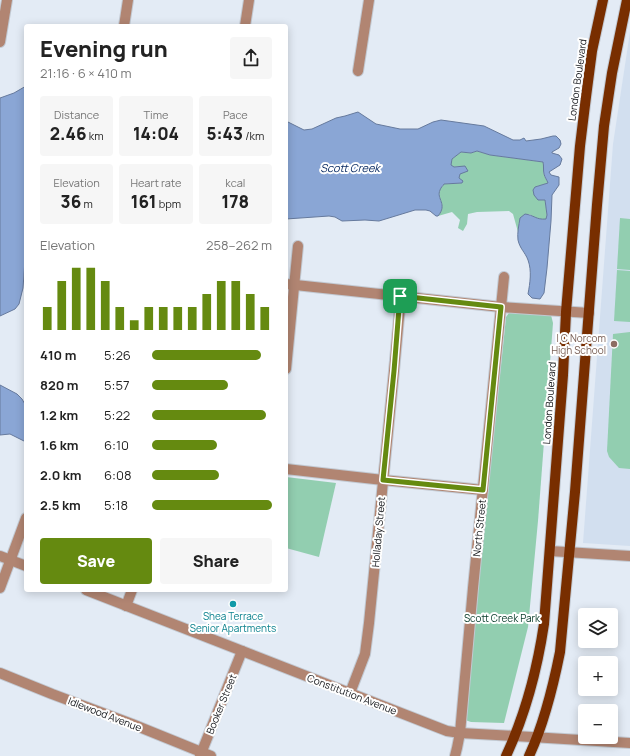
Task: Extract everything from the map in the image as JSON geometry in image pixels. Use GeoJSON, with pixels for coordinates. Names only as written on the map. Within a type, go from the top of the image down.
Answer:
{"type":"FeatureCollection","features":[{"type":"Feature","properties":{"kind":"main road","name":"London Boulevard"},"geometry":{"type":"LineString","coordinates":[[506,756],[525,709],[534,676],[544,624],[580,139],[592,51],[603,0]]}},
{"type":"Feature","properties":{"kind":"main road"},"geometry":{"type":"LineString","coordinates":[[529,756],[537,738],[555,678],[560,652],[570,552],[604,126],[612,73],[627,0]]}},
{"type":"Feature","properties":{"kind":"street"},"geometry":{"type":"LineString","coordinates":[[0,42],[7,0]]}},
{"type":"Feature","properties":{"kind":"street"},"geometry":{"type":"LineString","coordinates":[[124,24],[128,0]]}},
{"type":"Feature","properties":{"kind":"street"},"geometry":{"type":"LineString","coordinates":[[245,24],[249,0]]}},
{"type":"Feature","properties":{"kind":"street"},"geometry":{"type":"LineString","coordinates":[[358,71],[369,0]]}},
{"type":"Feature","properties":{"kind":"street"},"geometry":{"type":"LineString","coordinates":[[288,326],[290,284],[298,246]]}},
{"type":"Feature","properties":{"kind":"street","name":"North Street"},"geometry":{"type":"LineString","coordinates":[[455,756],[460,733],[504,277]]}},
{"type":"Feature","properties":{"kind":"street"},"geometry":{"type":"LineString","coordinates":[[290,284],[501,307],[589,313]]}},
{"type":"Feature","properties":{"kind":"street","name":"Holladay Street"},"geometry":{"type":"LineString","coordinates":[[350,693],[365,654],[369,623],[400,296]]}},
{"type":"Feature","properties":{"kind":"street"},"geometry":{"type":"LineString","coordinates":[[288,469],[483,490]]}},
{"type":"Feature","properties":{"kind":"street"},"geometry":{"type":"LineString","coordinates":[[0,588],[24,524]]}},
{"type":"Feature","properties":{"kind":"street"},"geometry":{"type":"LineString","coordinates":[[550,551],[630,556]]}},
{"type":"Feature","properties":{"kind":"street"},"geometry":{"type":"LineString","coordinates":[[0,556],[24,565]]}},
{"type":"Feature","properties":{"kind":"street","name":"Constitution Avenue"},"geometry":{"type":"LineString","coordinates":[[91,592],[447,731],[630,743]]}},
{"type":"Feature","properties":{"kind":"street"},"geometry":{"type":"LineString","coordinates":[[126,606],[131,592]]}},
{"type":"Feature","properties":{"kind":"street","name":"Booker Street"},"geometry":{"type":"LineString","coordinates":[[204,755],[242,651]]}},
{"type":"Feature","properties":{"kind":"street","name":"Idlewood Avenue"},"geometry":{"type":"LineString","coordinates":[[0,673],[132,724],[204,755]]}},
{"type":"Feature","properties":{"kind":"shaded area","name":"I C Norcom High School"},"geometry":{"type":"Polygon","coordinates":[[[630,32],[630,546],[583,543],[613,144],[630,32]]]}},
{"type":"Feature","properties":{"kind":"green space"},"geometry":{"type":"Polygon","coordinates":[[[477,151],[490,155],[543,162],[544,175],[548,183],[535,187],[545,200],[547,215],[546,220],[540,220],[529,214],[520,218],[518,232],[513,214],[509,211],[477,212],[468,214],[467,224],[463,231],[458,228],[460,220],[452,212],[438,216],[442,208],[439,196],[441,187],[444,184],[462,183],[459,178],[460,166],[450,166],[452,159],[461,152],[471,153],[477,151]]]}},
{"type":"Feature","properties":{"kind":"green space"},"geometry":{"type":"Polygon","coordinates":[[[620,218],[630,219],[630,270],[617,269],[620,218]]]}},
{"type":"Feature","properties":{"kind":"green space"},"geometry":{"type":"Polygon","coordinates":[[[617,270],[630,271],[630,322],[614,321],[617,270]]]}},
{"type":"Feature","properties":{"kind":"green space","name":"Scott Creek Park"},"geometry":{"type":"Polygon","coordinates":[[[511,310],[551,315],[553,323],[538,521],[528,627],[504,723],[471,722],[465,720],[506,317],[511,310]]]}},
{"type":"Feature","properties":{"kind":"green space"},"geometry":{"type":"Polygon","coordinates":[[[630,332],[630,469],[619,468],[609,457],[607,451],[613,334],[630,332]]]}},
{"type":"Feature","properties":{"kind":"green space"},"geometry":{"type":"Polygon","coordinates":[[[288,477],[336,483],[319,557],[288,549],[288,477]]]}},
{"type":"Feature","properties":{"kind":"water"},"geometry":{"type":"Polygon","coordinates":[[[24,87],[24,274],[23,288],[19,304],[15,309],[0,316],[0,98],[14,93],[24,87]]]}},
{"type":"Feature","properties":{"kind":"water","name":"Scott Creek"},"geometry":{"type":"Polygon","coordinates":[[[358,112],[376,124],[400,129],[418,129],[441,120],[484,126],[513,140],[520,140],[524,138],[526,141],[556,136],[560,140],[561,144],[559,148],[552,153],[559,155],[562,159],[560,165],[549,172],[551,175],[559,177],[559,185],[552,195],[547,268],[544,293],[540,299],[532,298],[528,294],[530,268],[527,257],[519,243],[518,235],[520,218],[525,214],[540,219],[546,219],[547,215],[545,200],[538,200],[534,195],[533,190],[535,187],[548,183],[544,174],[543,162],[490,155],[477,151],[471,153],[461,152],[452,159],[451,165],[454,167],[465,166],[468,171],[460,174],[459,178],[463,181],[462,183],[444,184],[441,188],[439,196],[442,208],[438,216],[430,211],[415,210],[379,221],[342,221],[335,217],[329,216],[288,219],[288,122],[304,130],[312,129],[336,118],[358,112]]]}},
{"type":"Feature","properties":{"kind":"water"},"geometry":{"type":"Polygon","coordinates":[[[0,385],[17,394],[24,402],[24,441],[10,434],[0,435],[0,385]]]}},
{"type":"Feature","properties":{"kind":"place","name":"I C Norcom High School"},"geometry":{"type":"Point","coordinates":[614,344]}},
{"type":"Feature","properties":{"kind":"place","name":"Shea Terrace Senior Apartments"},"geometry":{"type":"Point","coordinates":[233,604]}},
{"type":"Feature","properties":{"kind":"route"},"geometry":{"type":"LineString","coordinates":[[400,296],[501,307],[483,490],[383,480],[400,296]]}}]}
